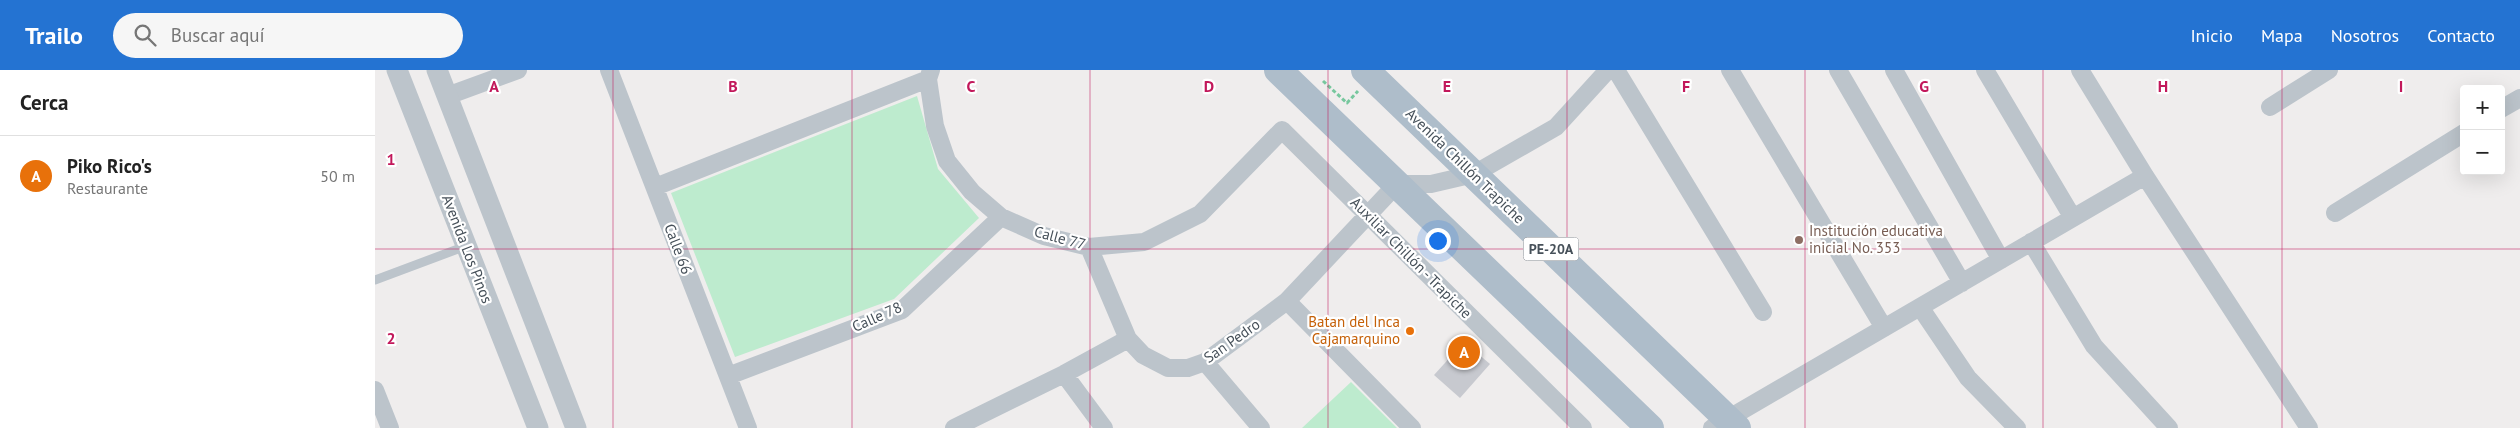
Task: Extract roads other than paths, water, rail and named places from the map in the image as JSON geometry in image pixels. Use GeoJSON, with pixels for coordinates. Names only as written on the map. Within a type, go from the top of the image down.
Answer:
{"type":"FeatureCollection","features":[{"type":"Feature","properties":{"kind":"main road"},"geometry":{"type":"LineString","coordinates":[[1278,70],[1650,428]]}},
{"type":"Feature","properties":{"kind":"main road","name":"Avenida Chillón Trapiche"},"geometry":{"type":"LineString","coordinates":[[1369,73],[1474,174],[1725,425]]}},
{"type":"Feature","properties":{"kind":"street","name":"Avenida Los Pinos"},"geometry":{"type":"LineString","coordinates":[[397,70],[537,428]]}},
{"type":"Feature","properties":{"kind":"street"},"geometry":{"type":"LineString","coordinates":[[437,70],[576,428]]}},
{"type":"Feature","properties":{"kind":"street"},"geometry":{"type":"LineString","coordinates":[[447,96],[518,70]]}},
{"type":"Feature","properties":{"kind":"street","name":"Calle 66"},"geometry":{"type":"LineString","coordinates":[[609,70],[748,428]]}},
{"type":"Feature","properties":{"kind":"street"},"geometry":{"type":"LineString","coordinates":[[1397,184],[1431,184],[1474,174],[1555,127],[1607,70]]}},
{"type":"Feature","properties":{"kind":"street"},"geometry":{"type":"LineString","coordinates":[[1616,70],[1763,312]]}},
{"type":"Feature","properties":{"kind":"street"},"geometry":{"type":"LineString","coordinates":[[1730,70],[1884,328]]}},
{"type":"Feature","properties":{"kind":"street"},"geometry":{"type":"LineString","coordinates":[[1838,70],[1962,282]]}},
{"type":"Feature","properties":{"kind":"street"},"geometry":{"type":"LineString","coordinates":[[1894,70],[2001,260]]}},
{"type":"Feature","properties":{"kind":"street"},"geometry":{"type":"LineString","coordinates":[[1985,70],[2073,218]]}},
{"type":"Feature","properties":{"kind":"street"},"geometry":{"type":"LineString","coordinates":[[2080,70],[2145,176],[2309,428]]}},
{"type":"Feature","properties":{"kind":"street"},"geometry":{"type":"LineString","coordinates":[[2270,107],[2329,70]]}},
{"type":"Feature","properties":{"kind":"street"},"geometry":{"type":"LineString","coordinates":[[655,187],[930,75]]}},
{"type":"Feature","properties":{"kind":"street","name":"Calle 77"},"geometry":{"type":"LineString","coordinates":[[930,75],[935,126],[947,160],[972,192],[1001,218],[1044,236],[1089,247],[1144,242],[1200,214],[1282,130]]}},
{"type":"Feature","properties":{"kind":"street"},"geometry":{"type":"LineString","coordinates":[[2505,107],[2520,98]]}},
{"type":"Feature","properties":{"kind":"street","name":"Auxiliar Chillón - Trapiche"},"geometry":{"type":"LineString","coordinates":[[1282,130],[1583,428]]}},
{"type":"Feature","properties":{"kind":"street"},"geometry":{"type":"LineString","coordinates":[[2335,213],[2460,135]]}},
{"type":"Feature","properties":{"kind":"street"},"geometry":{"type":"LineString","coordinates":[[1725,425],[1884,328],[2145,176]]}},
{"type":"Feature","properties":{"kind":"street","name":"San Pedro"},"geometry":{"type":"LineString","coordinates":[[1128,339],[1143,355],[1168,368],[1188,368],[1205,362],[1287,301],[1397,184]]}},
{"type":"Feature","properties":{"kind":"street","name":"Calle 78"},"geometry":{"type":"LineString","coordinates":[[728,376],[901,310],[1001,218]]}},
{"type":"Feature","properties":{"kind":"street"},"geometry":{"type":"LineString","coordinates":[[2031,242],[2094,346],[2169,428]]}},
{"type":"Feature","properties":{"kind":"street"},"geometry":{"type":"LineString","coordinates":[[956,428],[1064,374],[1128,339],[1089,247]]}},
{"type":"Feature","properties":{"kind":"street"},"geometry":{"type":"LineString","coordinates":[[1287,301],[1412,428]]}},
{"type":"Feature","properties":{"kind":"street"},"geometry":{"type":"LineString","coordinates":[[1920,307],[1968,378],[2017,428]]}},
{"type":"Feature","properties":{"kind":"street"},"geometry":{"type":"LineString","coordinates":[[1205,362],[1261,428]]}},
{"type":"Feature","properties":{"kind":"street"},"geometry":{"type":"LineString","coordinates":[[1064,374],[1104,428]]}},
{"type":"Feature","properties":{"kind":"street"},"geometry":{"type":"LineString","coordinates":[[375,390],[387,428]]}},
{"type":"Feature","properties":{"kind":"lane"},"geometry":{"type":"LineString","coordinates":[[375,280],[466,246]]}},
{"type":"Feature","properties":{"kind":"place","name":"Institución educativa inicial No. 353"},"geometry":{"type":"Point","coordinates":[1799,240]}},
{"type":"Feature","properties":{"kind":"place","name":"Batan del Inca Cajamarquino"},"geometry":{"type":"Point","coordinates":[1410,331]}},
{"type":"Feature","properties":{"kind":"place","name":"Piko Rico's"},"geometry":{"type":"Point","coordinates":[1464,352]}}]}
